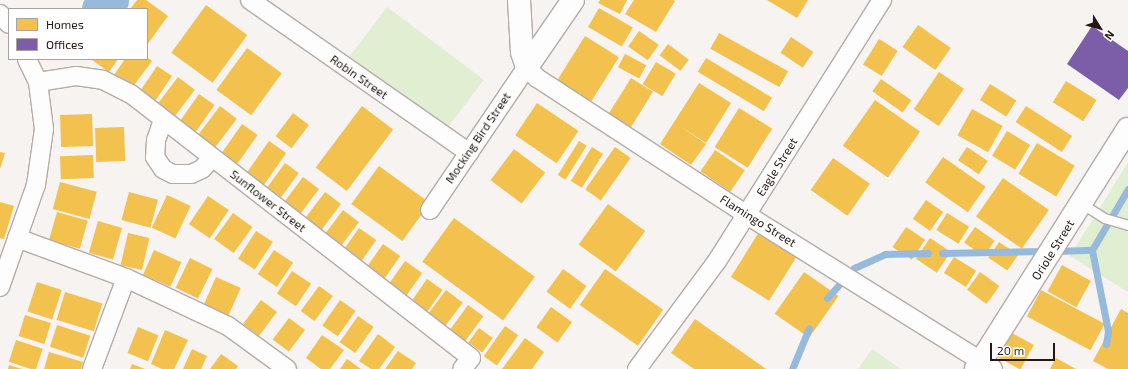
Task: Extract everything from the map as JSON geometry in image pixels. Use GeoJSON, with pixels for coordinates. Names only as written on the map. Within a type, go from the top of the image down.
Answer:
{"type":"FeatureCollection","features":[{"type":"Feature","properties":{"kind":"street","name":"Robin Street"},"geometry":{"type":"LineString","coordinates":[[250,0],[469,153]]}},
{"type":"Feature","properties":{"kind":"street"},"geometry":{"type":"LineString","coordinates":[[519,0],[522,52],[527,67]]}},
{"type":"Feature","properties":{"kind":"street"},"geometry":{"type":"LineString","coordinates":[[527,67],[573,0]]}},
{"type":"Feature","properties":{"kind":"street","name":"Eagle Street"},"geometry":{"type":"LineString","coordinates":[[637,369],[712,268],[882,0]]}},
{"type":"Feature","properties":{"kind":"street"},"geometry":{"type":"LineString","coordinates":[[0,14],[8,23]]}},
{"type":"Feature","properties":{"kind":"street"},"geometry":{"type":"LineString","coordinates":[[0,287],[36,186],[44,129],[38,82],[27,60]]}},
{"type":"Feature","properties":{"kind":"street","name":"Mocking Bird Street"},"geometry":{"type":"LineString","coordinates":[[430,210],[527,67]]}},
{"type":"Feature","properties":{"kind":"street","name":"Flamingo Street"},"geometry":{"type":"LineString","coordinates":[[527,67],[537,78],[747,215],[984,366]]}},
{"type":"Feature","properties":{"kind":"street","name":"Sunflower Street"},"geometry":{"type":"LineString","coordinates":[[38,82],[76,76],[103,80],[130,94],[471,358],[462,369]]}},
{"type":"Feature","properties":{"kind":"street"},"geometry":{"type":"LineString","coordinates":[[163,120],[156,140],[155,157],[163,169],[173,174],[191,174],[202,169],[212,158]]}},
{"type":"Feature","properties":{"kind":"street","name":"Oriole Street"},"geometry":{"type":"LineString","coordinates":[[984,366],[1128,129]]}},
{"type":"Feature","properties":{"kind":"street"},"geometry":{"type":"LineString","coordinates":[[17,238],[126,278],[228,326],[287,369]]}},
{"type":"Feature","properties":{"kind":"street"},"geometry":{"type":"LineString","coordinates":[[92,369],[126,278]]}},
{"type":"Feature","properties":{"kind":"lane"},"geometry":{"type":"LineString","coordinates":[[1082,204],[1104,218],[1128,225]]}},
{"type":"Feature","properties":{"kind":"green space"},"geometry":{"type":"Polygon","coordinates":[[[387,7],[484,80],[446,129],[350,57],[387,7]]]}},
{"type":"Feature","properties":{"kind":"green space"},"geometry":{"type":"Polygon","coordinates":[[[1128,162],[1128,292],[1070,256],[1128,162]]]}},
{"type":"Feature","properties":{"kind":"green space"},"geometry":{"type":"Polygon","coordinates":[[[872,349],[901,369],[858,369],[872,349]]]}},
{"type":"Feature","properties":{"kind":"building: Homes"},"geometry":{"type":"Polygon","coordinates":[[[137,0],[146,0],[168,16],[148,44],[148,8],[131,8],[137,0]]]}},
{"type":"Feature","properties":{"kind":"building: Homes"},"geometry":{"type":"Polygon","coordinates":[[[600,0],[627,0],[620,14],[598,3],[600,0]]]}},
{"type":"Feature","properties":{"kind":"building: Homes"},"geometry":{"type":"Polygon","coordinates":[[[634,0],[675,1],[656,32],[625,14],[634,0]]]}},
{"type":"Feature","properties":{"kind":"building: Homes"},"geometry":{"type":"Polygon","coordinates":[[[767,0],[808,0],[797,18],[767,0]]]}},
{"type":"Feature","properties":{"kind":"building: Homes"},"geometry":{"type":"Polygon","coordinates":[[[206,5],[247,35],[213,83],[171,53],[206,5]]]}},
{"type":"Feature","properties":{"kind":"building: Homes"},"geometry":{"type":"Polygon","coordinates":[[[599,8],[633,28],[622,47],[588,27],[599,8]]]}},
{"type":"Feature","properties":{"kind":"building: Homes"},"geometry":{"type":"Polygon","coordinates":[[[918,25],[951,48],[935,70],[903,47],[918,25]]]}},
{"type":"Feature","properties":{"kind":"building: Homes"},"geometry":{"type":"Polygon","coordinates":[[[639,31],[659,45],[648,60],[628,47],[639,31]]]}},
{"type":"Feature","properties":{"kind":"building: Homes"},"geometry":{"type":"Polygon","coordinates":[[[719,33],[788,71],[779,87],[710,49],[719,33]]]}},
{"type":"Feature","properties":{"kind":"building: Homes"},"geometry":{"type":"Polygon","coordinates":[[[585,36],[619,57],[591,101],[557,80],[585,36]]]}},
{"type":"Feature","properties":{"kind":"building: Homes"},"geometry":{"type":"Polygon","coordinates":[[[791,37],[813,52],[803,68],[780,53],[791,37]]]}},
{"type":"Feature","properties":{"kind":"building: Homes"},"geometry":{"type":"Polygon","coordinates":[[[879,39],[898,51],[882,76],[863,64],[879,39]]]}},
{"type":"Feature","properties":{"kind":"building: Homes"},"geometry":{"type":"Polygon","coordinates":[[[668,44],[689,60],[680,71],[660,55],[668,44]]]}},
{"type":"Feature","properties":{"kind":"building: Homes"},"geometry":{"type":"Polygon","coordinates":[[[247,48],[282,73],[251,115],[216,90],[247,48]]]}},
{"type":"Feature","properties":{"kind":"building: Homes"},"geometry":{"type":"Polygon","coordinates":[[[625,54],[646,65],[639,79],[618,67],[625,54]]]}},
{"type":"Feature","properties":{"kind":"building: Homes"},"geometry":{"type":"Polygon","coordinates":[[[148,58],[152,61],[132,88],[114,75],[124,60],[148,60],[148,58]]]}},
{"type":"Feature","properties":{"kind":"building: Homes"},"geometry":{"type":"Polygon","coordinates":[[[706,58],[772,98],[764,111],[698,72],[706,58]]]}},
{"type":"Feature","properties":{"kind":"building: Homes"},"geometry":{"type":"Polygon","coordinates":[[[92,60],[117,60],[109,72],[92,60]]]}},
{"type":"Feature","properties":{"kind":"building: Homes"},"geometry":{"type":"Polygon","coordinates":[[[656,62],[676,74],[662,96],[643,84],[656,62]]]}},
{"type":"Feature","properties":{"kind":"building: Homes"},"geometry":{"type":"Polygon","coordinates":[[[157,66],[172,76],[155,102],[140,92],[157,66]]]}},
{"type":"Feature","properties":{"kind":"building: Homes"},"geometry":{"type":"Polygon","coordinates":[[[939,72],[964,89],[939,126],[914,109],[939,72]]]}},
{"type":"Feature","properties":{"kind":"building: Homes"},"geometry":{"type":"Polygon","coordinates":[[[178,77],[195,90],[172,120],[155,107],[178,77]]]}},
{"type":"Feature","properties":{"kind":"building: Homes"},"geometry":{"type":"Polygon","coordinates":[[[631,78],[653,92],[630,129],[608,115],[631,78]]]}},
{"type":"Feature","properties":{"kind":"building: Homes"},"geometry":{"type":"Polygon","coordinates":[[[881,79],[911,100],[903,113],[872,91],[881,79]]]}},
{"type":"Feature","properties":{"kind":"building: Homes"},"geometry":{"type":"Polygon","coordinates":[[[1066,81],[1097,100],[1083,121],[1053,102],[1066,81]]]}},
{"type":"Feature","properties":{"kind":"building: Homes"},"geometry":{"type":"Polygon","coordinates":[[[699,83],[731,103],[706,143],[680,126],[706,144],[691,165],[660,144],[699,83]]]}},
{"type":"Feature","properties":{"kind":"building: Homes"},"geometry":{"type":"Polygon","coordinates":[[[990,84],[1016,100],[1006,117],[980,100],[990,84]]]}},
{"type":"Feature","properties":{"kind":"building: Homes"},"geometry":{"type":"Polygon","coordinates":[[[199,94],[215,105],[193,135],[178,124],[199,94]]]}},
{"type":"Feature","properties":{"kind":"building: Homes"},"geometry":{"type":"Polygon","coordinates":[[[875,100],[920,132],[888,177],[843,146],[875,100]]]}},
{"type":"Feature","properties":{"kind":"building: Homes"},"geometry":{"type":"Polygon","coordinates":[[[537,103],[578,131],[557,163],[515,135],[537,103]]]}},
{"type":"Feature","properties":{"kind":"building: Homes"},"geometry":{"type":"Polygon","coordinates":[[[220,106],[237,119],[215,148],[198,136],[220,106]]]}},
{"type":"Feature","properties":{"kind":"building: Homes"},"geometry":{"type":"Polygon","coordinates":[[[362,106],[393,129],[347,191],[316,167],[362,106]]]}},
{"type":"Feature","properties":{"kind":"building: Homes"},"geometry":{"type":"Polygon","coordinates":[[[1026,106],[1072,136],[1062,152],[1016,122],[1026,106]]]}},
{"type":"Feature","properties":{"kind":"building: Homes"},"geometry":{"type":"Polygon","coordinates":[[[739,108],[772,129],[748,168],[715,147],[739,108]]]}},
{"type":"Feature","properties":{"kind":"building: Homes"},"geometry":{"type":"Polygon","coordinates":[[[972,109],[1003,126],[988,152],[957,135],[972,109]]]}},
{"type":"Feature","properties":{"kind":"building: Homes"},"geometry":{"type":"Polygon","coordinates":[[[293,113],[309,125],[292,148],[276,136],[293,113]]]}},
{"type":"Feature","properties":{"kind":"building: Homes"},"geometry":{"type":"Polygon","coordinates":[[[92,114],[93,146],[61,147],[60,115],[92,114]]]}},
{"type":"Feature","properties":{"kind":"building: Homes"},"geometry":{"type":"Polygon","coordinates":[[[242,124],[258,135],[236,166],[220,155],[242,124]]]}},
{"type":"Feature","properties":{"kind":"building: Homes"},"geometry":{"type":"Polygon","coordinates":[[[124,127],[125,161],[96,162],[95,128],[124,127]]]}},
{"type":"Feature","properties":{"kind":"building: Homes"},"geometry":{"type":"Polygon","coordinates":[[[1007,131],[1030,145],[1015,170],[992,156],[1007,131]]]}},
{"type":"Feature","properties":{"kind":"building: Homes"},"geometry":{"type":"Polygon","coordinates":[[[269,141],[286,153],[262,188],[244,176],[269,141]]]}},
{"type":"Feature","properties":{"kind":"building: Homes"},"geometry":{"type":"Polygon","coordinates":[[[579,141],[587,146],[565,180],[558,175],[579,141]]]}},
{"type":"Feature","properties":{"kind":"building: Homes"},"geometry":{"type":"Polygon","coordinates":[[[1037,143],[1075,166],[1056,197],[1018,174],[1037,143]]]}},
{"type":"Feature","properties":{"kind":"building: Homes"},"geometry":{"type":"Polygon","coordinates":[[[592,147],[603,154],[582,188],[571,181],[592,147]]]}},
{"type":"Feature","properties":{"kind":"building: Homes"},"geometry":{"type":"Polygon","coordinates":[[[615,147],[631,158],[601,200],[585,190],[615,147]]]}},
{"type":"Feature","properties":{"kind":"building: Homes"},"geometry":{"type":"Polygon","coordinates":[[[967,147],[988,161],[979,174],[958,160],[967,147]]]}},
{"type":"Feature","properties":{"kind":"building: Homes"},"geometry":{"type":"Polygon","coordinates":[[[514,149],[545,172],[522,204],[491,180],[514,149]]]}},
{"type":"Feature","properties":{"kind":"building: Homes"},"geometry":{"type":"Polygon","coordinates":[[[715,150],[745,170],[730,192],[700,172],[715,150]]]}},
{"type":"Feature","properties":{"kind":"building: Homes"},"geometry":{"type":"Polygon","coordinates":[[[0,152],[5,153],[0,169],[0,152]]]}},
{"type":"Feature","properties":{"kind":"building: Homes"},"geometry":{"type":"Polygon","coordinates":[[[93,155],[94,178],[61,179],[60,156],[93,155]]]}},
{"type":"Feature","properties":{"kind":"building: Homes"},"geometry":{"type":"Polygon","coordinates":[[[943,157],[986,187],[968,212],[925,182],[943,157]]]}},
{"type":"Feature","properties":{"kind":"building: Homes"},"geometry":{"type":"Polygon","coordinates":[[[833,158],[870,184],[847,216],[811,190],[833,158]]]}},
{"type":"Feature","properties":{"kind":"building: Homes"},"geometry":{"type":"Polygon","coordinates":[[[285,163],[299,173],[279,200],[265,191],[285,163]]]}},
{"type":"Feature","properties":{"kind":"building: Homes"},"geometry":{"type":"Polygon","coordinates":[[[379,166],[430,203],[402,241],[351,204],[379,166]]]}},
{"type":"Feature","properties":{"kind":"building: Homes"},"geometry":{"type":"Polygon","coordinates":[[[303,177],[319,189],[299,216],[283,204],[303,177]]]}},
{"type":"Feature","properties":{"kind":"building: Homes"},"geometry":{"type":"Polygon","coordinates":[[[1003,178],[1049,210],[1022,249],[976,217],[1003,178]]]}},
{"type":"Feature","properties":{"kind":"building: Homes"},"geometry":{"type":"Polygon","coordinates":[[[60,182],[97,192],[89,219],[53,209],[60,182]]]}},
{"type":"Feature","properties":{"kind":"building: Homes"},"geometry":{"type":"Polygon","coordinates":[[[129,192],[158,200],[150,228],[121,220],[129,192]]]}},
{"type":"Feature","properties":{"kind":"building: Homes"},"geometry":{"type":"Polygon","coordinates":[[[325,192],[341,204],[319,234],[303,222],[325,192]]]}},
{"type":"Feature","properties":{"kind":"building: Homes"},"geometry":{"type":"Polygon","coordinates":[[[167,195],[191,206],[175,239],[152,228],[167,195]]]}},
{"type":"Feature","properties":{"kind":"building: Homes"},"geometry":{"type":"Polygon","coordinates":[[[208,196],[229,210],[210,238],[189,224],[208,196]]]}},
{"type":"Feature","properties":{"kind":"building: Homes"},"geometry":{"type":"Polygon","coordinates":[[[926,200],[943,212],[930,231],[913,219],[926,200]]]}},
{"type":"Feature","properties":{"kind":"building: Homes"},"geometry":{"type":"Polygon","coordinates":[[[0,202],[14,206],[4,239],[0,238],[0,202]]]}},
{"type":"Feature","properties":{"kind":"building: Homes"},"geometry":{"type":"Polygon","coordinates":[[[608,204],[645,231],[616,271],[579,244],[608,204]]]}},
{"type":"Feature","properties":{"kind":"building: Homes"},"geometry":{"type":"Polygon","coordinates":[[[343,210],[359,222],[339,249],[323,237],[343,210]]]}},
{"type":"Feature","properties":{"kind":"building: Homes"},"geometry":{"type":"Polygon","coordinates":[[[57,212],[88,221],[80,249],[49,240],[57,212]]]}},
{"type":"Feature","properties":{"kind":"building: Homes"},"geometry":{"type":"Polygon","coordinates":[[[233,213],[252,227],[234,253],[214,239],[233,213]]]}},
{"type":"Feature","properties":{"kind":"building: Homes"},"geometry":{"type":"Polygon","coordinates":[[[947,213],[969,227],[958,244],[936,230],[947,213]]]}},
{"type":"Feature","properties":{"kind":"building: Homes"},"geometry":{"type":"Polygon","coordinates":[[[454,218],[535,277],[503,320],[422,262],[454,218]]]}},
{"type":"Feature","properties":{"kind":"building: Homes"},"geometry":{"type":"Polygon","coordinates":[[[98,221],[122,228],[113,260],[89,253],[98,221]]]}},
{"type":"Feature","properties":{"kind":"building: Homes"},"geometry":{"type":"Polygon","coordinates":[[[906,227],[925,240],[912,260],[893,247],[906,227]]]}},
{"type":"Feature","properties":{"kind":"building: Homes"},"geometry":{"type":"Polygon","coordinates":[[[975,227],[995,241],[984,256],[964,243],[975,227]]]}},
{"type":"Feature","properties":{"kind":"building: Homes"},"geometry":{"type":"Polygon","coordinates":[[[359,228],[376,240],[361,262],[344,250],[359,228]]]}},
{"type":"Feature","properties":{"kind":"building: Homes"},"geometry":{"type":"Polygon","coordinates":[[[256,231],[273,242],[255,270],[238,259],[256,231]]]}},
{"type":"Feature","properties":{"kind":"building: Homes"},"geometry":{"type":"Polygon","coordinates":[[[759,232],[797,256],[769,301],[731,277],[759,232]]]}},
{"type":"Feature","properties":{"kind":"building: Homes"},"geometry":{"type":"Polygon","coordinates":[[[128,233],[149,238],[142,270],[121,265],[128,233]]]}},
{"type":"Feature","properties":{"kind":"building: Homes"},"geometry":{"type":"Polygon","coordinates":[[[930,238],[951,252],[937,273],[916,259],[930,238]]]}},
{"type":"Feature","properties":{"kind":"building: Homes"},"geometry":{"type":"Polygon","coordinates":[[[999,242],[1018,255],[1007,271],[988,258],[999,242]]]}},
{"type":"Feature","properties":{"kind":"building: Homes"},"geometry":{"type":"Polygon","coordinates":[[[383,244],[400,256],[382,281],[365,269],[383,244]]]}},
{"type":"Feature","properties":{"kind":"building: Homes"},"geometry":{"type":"Polygon","coordinates":[[[154,250],[181,262],[170,287],[143,275],[154,250]]]}},
{"type":"Feature","properties":{"kind":"building: Homes"},"geometry":{"type":"Polygon","coordinates":[[[274,250],[293,263],[277,287],[258,274],[274,250]]]}},
{"type":"Feature","properties":{"kind":"building: Homes"},"geometry":{"type":"Polygon","coordinates":[[[954,257],[976,271],[966,287],[944,273],[954,257]]]}},
{"type":"Feature","properties":{"kind":"building: Homes"},"geometry":{"type":"Polygon","coordinates":[[[190,258],[212,269],[198,299],[176,288],[190,258]]]}},
{"type":"Feature","properties":{"kind":"building: Homes"},"geometry":{"type":"Polygon","coordinates":[[[405,261],[422,273],[406,296],[389,284],[405,261]]]}},
{"type":"Feature","properties":{"kind":"building: Homes"},"geometry":{"type":"Polygon","coordinates":[[[1062,265],[1091,281],[1076,307],[1047,291],[1062,265]]]}},
{"type":"Feature","properties":{"kind":"building: Homes"},"geometry":{"type":"Polygon","coordinates":[[[563,269],[586,286],[570,309],[547,292],[563,269]]]}},
{"type":"Feature","properties":{"kind":"building: Homes"},"geometry":{"type":"Polygon","coordinates":[[[605,269],[663,310],[638,346],[580,305],[605,269]]]}},
{"type":"Feature","properties":{"kind":"building: Homes"},"geometry":{"type":"Polygon","coordinates":[[[292,271],[311,284],[296,306],[277,293],[292,271]]]}},
{"type":"Feature","properties":{"kind":"building: Homes"},"geometry":{"type":"Polygon","coordinates":[[[804,272],[838,296],[809,338],[775,314],[804,272]]]}},
{"type":"Feature","properties":{"kind":"building: Homes"},"geometry":{"type":"Polygon","coordinates":[[[980,272],[999,286],[986,304],[967,290],[980,272]]]}},
{"type":"Feature","properties":{"kind":"building: Homes"},"geometry":{"type":"Polygon","coordinates":[[[216,277],[241,288],[228,315],[204,304],[216,277]]]}},
{"type":"Feature","properties":{"kind":"building: Homes"},"geometry":{"type":"Polygon","coordinates":[[[427,279],[443,290],[424,316],[409,305],[427,279]]]}},
{"type":"Feature","properties":{"kind":"building: Homes"},"geometry":{"type":"Polygon","coordinates":[[[37,282],[62,290],[52,320],[27,311],[37,282]]]}},
{"type":"Feature","properties":{"kind":"building: Homes"},"geometry":{"type":"Polygon","coordinates":[[[319,286],[333,296],[315,321],[301,311],[319,286]]]}},
{"type":"Feature","properties":{"kind":"building: Homes"},"geometry":{"type":"Polygon","coordinates":[[[446,290],[463,303],[442,330],[426,317],[446,290]]]}},
{"type":"Feature","properties":{"kind":"building: Homes"},"geometry":{"type":"Polygon","coordinates":[[[1041,290],[1105,324],[1090,350],[1027,316],[1041,290]]]}},
{"type":"Feature","properties":{"kind":"building: Homes"},"geometry":{"type":"Polygon","coordinates":[[[65,292],[102,303],[94,331],[57,320],[65,292]]]}},
{"type":"Feature","properties":{"kind":"building: Homes"},"geometry":{"type":"Polygon","coordinates":[[[261,300],[277,312],[259,336],[243,324],[261,300]]]}},
{"type":"Feature","properties":{"kind":"building: Homes"},"geometry":{"type":"Polygon","coordinates":[[[340,300],[356,311],[338,336],[322,325],[340,300]]]}},
{"type":"Feature","properties":{"kind":"building: Homes"},"geometry":{"type":"Polygon","coordinates":[[[468,305],[483,316],[463,344],[448,333],[468,305]]]}},
{"type":"Feature","properties":{"kind":"building: Homes"},"geometry":{"type":"Polygon","coordinates":[[[551,307],[572,322],[557,343],[536,327],[551,307]]]}},
{"type":"Feature","properties":{"kind":"building: Homes"},"geometry":{"type":"Polygon","coordinates":[[[1121,309],[1128,313],[1128,369],[1108,369],[1093,361],[1121,309]]]}},
{"type":"Feature","properties":{"kind":"building: Homes"},"geometry":{"type":"Polygon","coordinates":[[[25,315],[51,323],[44,344],[19,336],[25,315]]]}},
{"type":"Feature","properties":{"kind":"building: Homes"},"geometry":{"type":"Polygon","coordinates":[[[358,316],[374,327],[355,353],[340,342],[358,316]]]}},
{"type":"Feature","properties":{"kind":"building: Homes"},"geometry":{"type":"Polygon","coordinates":[[[289,318],[305,330],[289,352],[273,340],[289,318]]]}},
{"type":"Feature","properties":{"kind":"building: Homes"},"geometry":{"type":"Polygon","coordinates":[[[695,319],[766,369],[694,369],[671,353],[695,319]]]}},
{"type":"Feature","properties":{"kind":"building: Homes"},"geometry":{"type":"Polygon","coordinates":[[[57,325],[90,336],[83,358],[50,347],[57,325]]]}},
{"type":"Feature","properties":{"kind":"building: Homes"},"geometry":{"type":"Polygon","coordinates":[[[505,326],[518,335],[497,365],[484,356],[505,326]]]}},
{"type":"Feature","properties":{"kind":"building: Homes"},"geometry":{"type":"Polygon","coordinates":[[[138,327],[158,335],[148,361],[128,353],[138,327]]]}},
{"type":"Feature","properties":{"kind":"building: Homes"},"geometry":{"type":"Polygon","coordinates":[[[479,328],[493,338],[482,353],[468,343],[479,328]]]}},
{"type":"Feature","properties":{"kind":"building: Homes"},"geometry":{"type":"Polygon","coordinates":[[[165,330],[188,340],[174,369],[162,369],[151,364],[165,330]]]}},
{"type":"Feature","properties":{"kind":"building: Homes"},"geometry":{"type":"Polygon","coordinates":[[[1012,333],[1034,345],[1021,369],[998,357],[1012,333]]]}},
{"type":"Feature","properties":{"kind":"building: Homes"},"geometry":{"type":"Polygon","coordinates":[[[378,334],[395,347],[379,369],[371,369],[359,361],[378,334]]]}},
{"type":"Feature","properties":{"kind":"building: Homes"},"geometry":{"type":"Polygon","coordinates":[[[322,335],[344,350],[330,369],[321,369],[306,358],[322,335]]]}},
{"type":"Feature","properties":{"kind":"building: Homes"},"geometry":{"type":"Polygon","coordinates":[[[525,338],[544,352],[532,369],[502,369],[525,338]]]}},
{"type":"Feature","properties":{"kind":"building: Homes"},"geometry":{"type":"Polygon","coordinates":[[[16,340],[43,349],[36,369],[31,369],[9,362],[16,340]]]}},
{"type":"Feature","properties":{"kind":"building: Homes"},"geometry":{"type":"Polygon","coordinates":[[[192,349],[207,356],[201,369],[183,369],[192,349]]]}},
{"type":"Feature","properties":{"kind":"building: Homes"},"geometry":{"type":"Polygon","coordinates":[[[398,351],[416,363],[412,369],[385,369],[398,351]]]}},
{"type":"Feature","properties":{"kind":"building: Homes"},"geometry":{"type":"Polygon","coordinates":[[[49,352],[83,362],[81,369],[44,369],[49,352]]]}},
{"type":"Feature","properties":{"kind":"building: Homes"},"geometry":{"type":"Polygon","coordinates":[[[221,354],[238,366],[236,369],[210,369],[221,354]]]}},
{"type":"Feature","properties":{"kind":"building: Homes"},"geometry":{"type":"Polygon","coordinates":[[[1056,358],[1076,369],[1050,369],[1056,358]]]}},
{"type":"Feature","properties":{"kind":"building: Homes"},"geometry":{"type":"Polygon","coordinates":[[[347,359],[361,369],[340,369],[347,359]]]}},
{"type":"Feature","properties":{"kind":"building: Homes"},"geometry":{"type":"Polygon","coordinates":[[[132,364],[145,369],[130,369],[132,364]]]}},
{"type":"Feature","properties":{"kind":"building: Homes"},"geometry":{"type":"Polygon","coordinates":[[[9,365],[22,369],[8,369],[9,365]]]}},
{"type":"Feature","properties":{"kind":"building: Offices"},"geometry":{"type":"Polygon","coordinates":[[[1092,26],[1128,51],[1128,88],[1119,100],[1067,64],[1092,26]]]}},
{"type":"Feature","properties":{"kind":"waterway"},"geometry":{"type":"LineString","coordinates":[[102,8],[109,0]]}},
{"type":"Feature","properties":{"kind":"waterway"},"geometry":{"type":"LineString","coordinates":[[1106,344],[1108,331],[1092,250],[1128,189]]}},
{"type":"Feature","properties":{"kind":"waterway"},"geometry":{"type":"LineString","coordinates":[[1056,251],[1092,250]]}},
{"type":"Feature","properties":{"kind":"waterway"},"geometry":{"type":"LineString","coordinates":[[942,253],[1046,251]]}},
{"type":"Feature","properties":{"kind":"waterway"},"geometry":{"type":"LineString","coordinates":[[827,298],[854,268],[885,254],[928,253]]}},
{"type":"Feature","properties":{"kind":"waterway"},"geometry":{"type":"LineString","coordinates":[[792,369],[809,328]]}}]}
